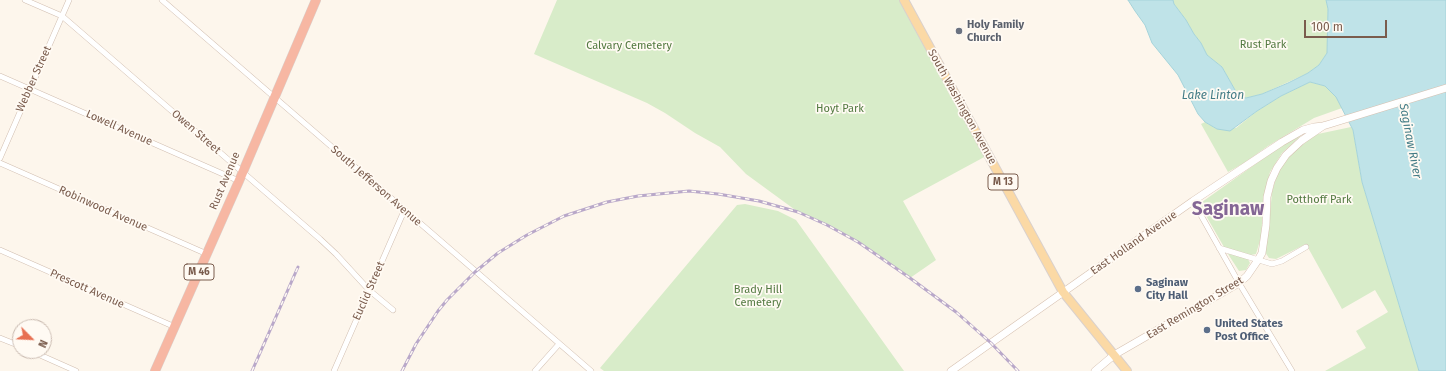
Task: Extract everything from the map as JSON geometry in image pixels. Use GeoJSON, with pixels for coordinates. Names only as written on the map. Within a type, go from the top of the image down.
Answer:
{"type":"FeatureCollection","features":[{"type":"Feature","properties":{"kind":"highway","name":"Rust Avenue"},"geometry":{"type":"LineString","coordinates":[[155,371],[241,177],[316,0]]}},
{"type":"Feature","properties":{"kind":"main road","name":"South Washington Avenue"},"geometry":{"type":"LineString","coordinates":[[904,0],[1063,292],[1127,371]]}},
{"type":"Feature","properties":{"kind":"main road"},"geometry":{"type":"LineString","coordinates":[[1323,126],[1446,88]]}},
{"type":"Feature","properties":{"kind":"main road","name":"East Holland Avenue"},"geometry":{"type":"LineString","coordinates":[[951,371],[1193,201],[1282,142],[1303,130],[1323,126]]}},
{"type":"Feature","properties":{"kind":"main road","name":"East Remington Street"},"geometry":{"type":"LineString","coordinates":[[1095,371],[1114,355],[1240,283],[1247,276],[1258,260],[1264,243],[1267,197],[1271,181],[1277,168],[1286,155],[1301,141],[1323,126]]}},
{"type":"Feature","properties":{"kind":"street","name":"Owen Street"},"geometry":{"type":"LineString","coordinates":[[25,0],[62,16],[241,177],[331,249],[369,290],[393,310]]}},
{"type":"Feature","properties":{"kind":"street","name":"Webber Street"},"geometry":{"type":"LineString","coordinates":[[0,158],[69,0]]}},
{"type":"Feature","properties":{"kind":"street","name":"South Jefferson Avenue"},"geometry":{"type":"LineString","coordinates":[[162,0],[404,211],[591,371]]}},
{"type":"Feature","properties":{"kind":"street","name":"Lowell Avenue"},"geometry":{"type":"LineString","coordinates":[[0,76],[241,177]]}},
{"type":"Feature","properties":{"kind":"street","name":"Robinwood Avenue"},"geometry":{"type":"LineString","coordinates":[[0,163],[207,254]]}},
{"type":"Feature","properties":{"kind":"street"},"geometry":{"type":"LineString","coordinates":[[1193,201],[1292,371]]}},
{"type":"Feature","properties":{"kind":"street","name":"Euclid Street"},"geometry":{"type":"LineString","coordinates":[[334,371],[404,211]]}},
{"type":"Feature","properties":{"kind":"street"},"geometry":{"type":"LineString","coordinates":[[1220,248],[1269,264],[1275,264],[1306,247]]}},
{"type":"Feature","properties":{"kind":"street","name":"Prescott Avenue"},"geometry":{"type":"LineString","coordinates":[[0,250],[175,327]]}},
{"type":"Feature","properties":{"kind":"street"},"geometry":{"type":"LineString","coordinates":[[0,338],[12,343]]}},
{"type":"Feature","properties":{"kind":"street"},"geometry":{"type":"LineString","coordinates":[[535,371],[559,344]]}},
{"type":"Feature","properties":{"kind":"street"},"geometry":{"type":"LineString","coordinates":[[48,359],[76,371]]}},
{"type":"Feature","properties":{"kind":"green space","name":"Hoyt Park"},"geometry":{"type":"Polygon","coordinates":[[[557,0],[904,0],[988,155],[903,201],[936,260],[910,278],[858,242],[827,225],[798,212],[746,174],[720,147],[695,133],[665,113],[647,103],[534,54],[557,0]]]}},
{"type":"Feature","properties":{"kind":"green space","name":"Rust Park"},"geometry":{"type":"Polygon","coordinates":[[[1173,0],[1326,0],[1328,9],[1327,53],[1319,65],[1308,73],[1262,94],[1246,98],[1239,97],[1222,67],[1207,55],[1201,43],[1174,4],[1173,0]]]}},
{"type":"Feature","properties":{"kind":"green space"},"geometry":{"type":"Polygon","coordinates":[[[1310,82],[1325,86],[1337,97],[1342,108],[1314,118],[1228,172],[1201,124],[1205,122],[1217,129],[1236,128],[1257,111],[1281,96],[1310,82]]]}},
{"type":"Feature","properties":{"kind":"green space","name":"Potthoff Park"},"geometry":{"type":"Polygon","coordinates":[[[1351,127],[1353,130],[1362,182],[1419,371],[1325,371],[1366,348],[1356,331],[1388,312],[1375,290],[1342,309],[1306,244],[1276,259],[1269,258],[1265,252],[1272,192],[1278,171],[1292,153],[1311,138],[1318,134],[1351,127]]]}},
{"type":"Feature","properties":{"kind":"green space"},"geometry":{"type":"Polygon","coordinates":[[[1305,132],[1282,153],[1270,172],[1264,197],[1261,237],[1256,254],[1251,255],[1224,247],[1201,207],[1202,202],[1281,146],[1305,132]]]}},
{"type":"Feature","properties":{"kind":"green space","name":"Brady Hill Cemetery"},"geometry":{"type":"Polygon","coordinates":[[[745,204],[778,211],[796,220],[904,371],[604,371],[600,368],[737,205],[745,204]]]}},
{"type":"Feature","properties":{"kind":"green space"},"geometry":{"type":"Polygon","coordinates":[[[1228,254],[1248,259],[1250,263],[1246,270],[1239,271],[1228,254]]]}},
{"type":"Feature","properties":{"kind":"water"},"geometry":{"type":"Polygon","coordinates":[[[1128,0],[1173,0],[1174,4],[1201,43],[1207,55],[1222,67],[1239,97],[1246,98],[1262,94],[1288,83],[1308,73],[1319,65],[1327,53],[1328,9],[1326,0],[1446,0],[1446,371],[1419,371],[1362,182],[1353,130],[1336,97],[1325,86],[1310,82],[1281,96],[1257,111],[1230,131],[1217,129],[1205,122],[1198,114],[1178,75],[1152,43],[1145,25],[1128,0]]]}},
{"type":"Feature","properties":{"kind":"railway"},"geometry":{"type":"LineString","coordinates":[[402,371],[416,344],[438,311],[475,272],[498,253],[527,235],[564,216],[607,202],[638,196],[689,191],[759,201],[798,212],[827,225],[858,242],[956,312],[991,343],[1018,371]]}},
{"type":"Feature","properties":{"kind":"railway"},"geometry":{"type":"LineString","coordinates":[[252,371],[298,267]]}},
{"type":"Feature","properties":{"kind":"place","name":"Holy Family Church"},"geometry":{"type":"Point","coordinates":[959,31]}},
{"type":"Feature","properties":{"kind":"place","name":"Saginaw City Hall"},"geometry":{"type":"Point","coordinates":[1138,289]}},
{"type":"Feature","properties":{"kind":"place","name":"United States Post Office"},"geometry":{"type":"Point","coordinates":[1207,330]}},
{"type":"Feature","properties":{"kind":"district","name":"Saginaw"},"geometry":{"type":"Point","coordinates":[1228,210]}},
{"type":"Feature","properties":{"kind":"park label","name":"Calvary Cemetery"},"geometry":{"type":"Point","coordinates":[629,46]}},
{"type":"Feature","properties":{"kind":"water label","name":"Lake Linton"},"geometry":{"type":"Point","coordinates":[1213,96]}},
{"type":"Feature","properties":{"kind":"water label","name":"Saginaw River"},"geometry":{"type":"Point","coordinates":[1410,141]}}]}
